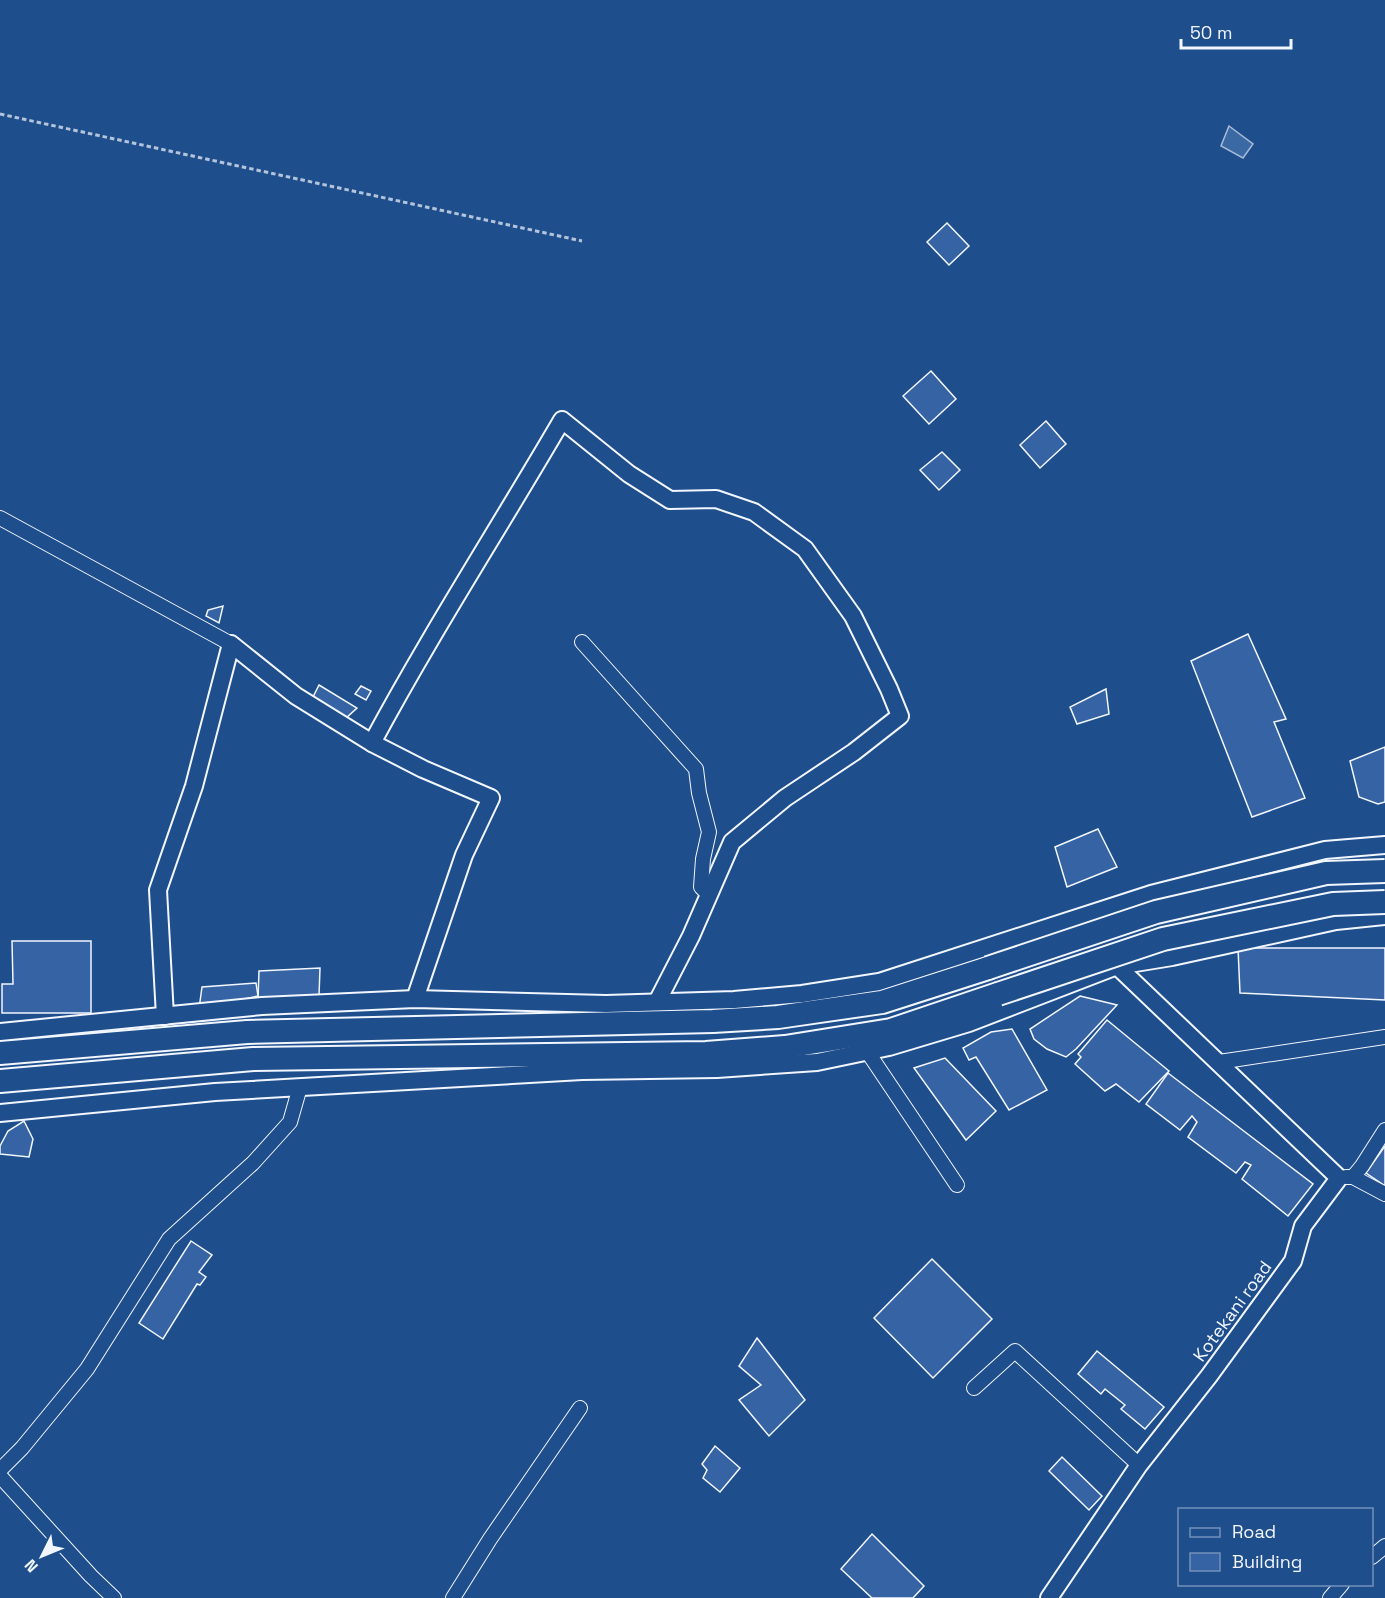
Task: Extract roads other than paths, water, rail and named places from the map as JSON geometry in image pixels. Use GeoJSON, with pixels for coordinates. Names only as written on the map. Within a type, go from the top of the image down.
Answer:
{"type":"FeatureCollection","features":[{"type":"Feature","properties":{"kind":"highway"},"geometry":{"type":"LineString","coordinates":[[0,1053],[248,1032],[713,1021],[778,1017],[882,1002],[1156,912],[1326,873],[1385,871]]}},
{"type":"Feature","properties":{"kind":"highway"},"geometry":{"type":"LineString","coordinates":[[0,1081],[254,1059],[706,1053],[785,1047],[891,1030],[1163,939],[1333,904],[1385,903]]}},
{"type":"Feature","properties":{"kind":"street"},"geometry":{"type":"LineString","coordinates":[[372,743],[412,667],[562,420],[629,474],[669,500],[716,499],[754,512],[805,549],[853,616],[900,716],[854,752],[785,798],[732,842],[692,936],[657,1002]]}},
{"type":"Feature","properties":{"kind":"street"},"geometry":{"type":"LineString","coordinates":[[0,518],[231,644],[296,696],[372,743],[423,769],[491,798],[464,855],[415,999]]}},
{"type":"Feature","properties":{"kind":"street"},"geometry":{"type":"LineString","coordinates":[[582,642],[696,769],[699,793],[709,832],[703,860],[701,887],[708,894]]}},
{"type":"Feature","properties":{"kind":"street"},"geometry":{"type":"LineString","coordinates":[[165,1016],[158,890],[194,786],[231,644]]}},
{"type":"Feature","properties":{"kind":"street"},"geometry":{"type":"LineString","coordinates":[[0,1032],[262,1006],[415,999],[606,1004],[734,1000],[790,995],[879,982],[1151,894],[1325,850],[1385,845]]}},
{"type":"Feature","properties":{"kind":"street"},"geometry":{"type":"LineString","coordinates":[[0,1113],[215,1092],[582,1071],[717,1069],[817,1062],[969,1023],[1118,966],[1172,957],[1336,921],[1385,916]]}},
{"type":"Feature","properties":{"kind":"street"},"geometry":{"type":"LineString","coordinates":[[1118,966],[1219,1062],[1346,1177],[1385,1194]]}},
{"type":"Feature","properties":{"kind":"street"},"geometry":{"type":"LineString","coordinates":[[1219,1062],[1385,1037]]}},
{"type":"Feature","properties":{"kind":"street"},"geometry":{"type":"LineString","coordinates":[[867,1051],[957,1185]]}},
{"type":"Feature","properties":{"kind":"street"},"geometry":{"type":"LineString","coordinates":[[0,1470],[22,1448],[87,1369],[169,1239],[253,1163],[290,1122],[300,1087]]}},
{"type":"Feature","properties":{"kind":"street"},"geometry":{"type":"LineString","coordinates":[[1346,1177],[1362,1166],[1385,1131]]}},
{"type":"Feature","properties":{"kind":"street","name":"Kotekani road"},"geometry":{"type":"LineString","coordinates":[[1049,1598],[1139,1465],[1209,1376],[1293,1261],[1303,1226],[1346,1177]]}},
{"type":"Feature","properties":{"kind":"street"},"geometry":{"type":"LineString","coordinates":[[974,1388],[1015,1352],[1139,1465]]}},
{"type":"Feature","properties":{"kind":"street"},"geometry":{"type":"LineString","coordinates":[[453,1598],[490,1539],[580,1408]]}},
{"type":"Feature","properties":{"kind":"street"},"geometry":{"type":"LineString","coordinates":[[0,1476],[114,1598]]}},
{"type":"Feature","properties":{"kind":"street"},"geometry":{"type":"LineString","coordinates":[[1373,1555],[1385,1546]]}},
{"type":"Feature","properties":{"kind":"street"},"geometry":{"type":"LineString","coordinates":[[1330,1598],[1340,1586]]}},
{"type":"Feature","properties":{"kind":"water"},"geometry":{"type":"Polygon","coordinates":[[[1229,126],[1253,144],[1243,158],[1221,146],[1229,126]]]}}]}
